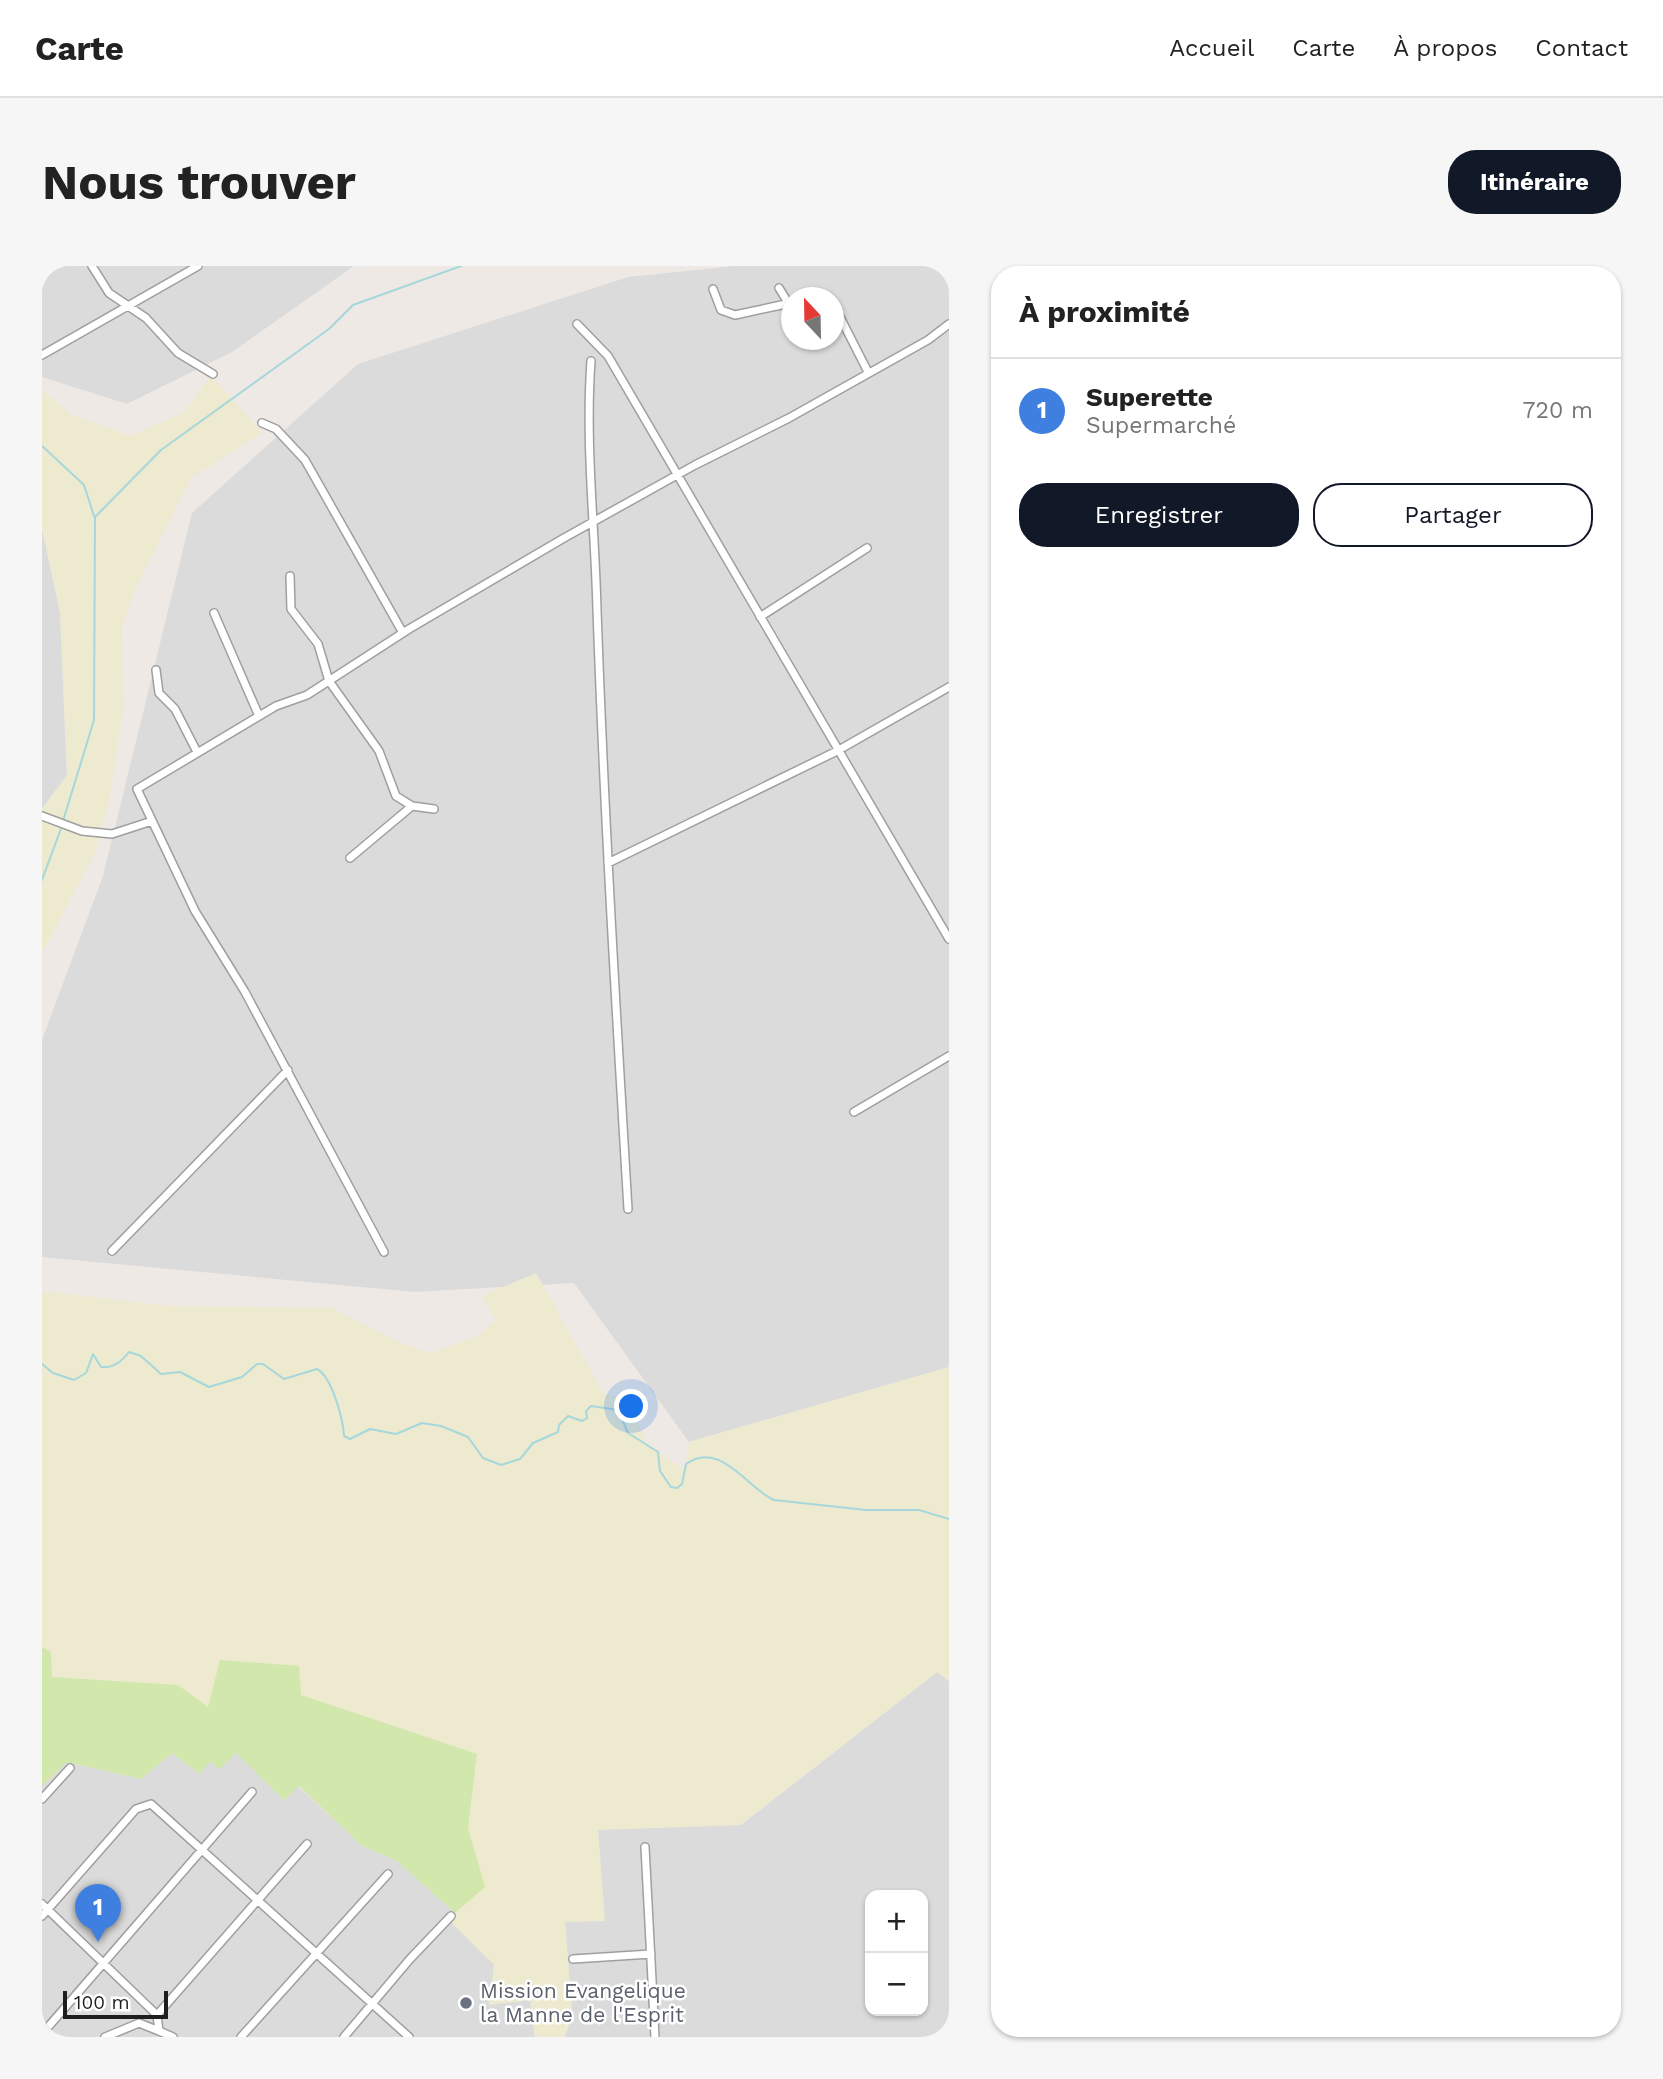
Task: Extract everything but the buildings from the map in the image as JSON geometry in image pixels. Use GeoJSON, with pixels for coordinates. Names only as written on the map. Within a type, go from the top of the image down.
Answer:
{"type":"FeatureCollection","features":[{"type":"Feature","properties":{"kind":"street"},"geometry":{"type":"LineString","coordinates":[[92,266],[110,293],[146,318],[177,353],[213,374]]}},
{"type":"Feature","properties":{"kind":"street"},"geometry":{"type":"LineString","coordinates":[[42,355],[188,268],[198,266]]}},
{"type":"Feature","properties":{"kind":"street"},"geometry":{"type":"LineString","coordinates":[[779,288],[781,292]]}},
{"type":"Feature","properties":{"kind":"street"},"geometry":{"type":"LineString","coordinates":[[713,289],[721,310],[736,315],[781,308]]}},
{"type":"Feature","properties":{"kind":"street"},"geometry":{"type":"LineString","coordinates":[[576,324],[607,356],[949,939]]}},
{"type":"Feature","properties":{"kind":"street"},"geometry":{"type":"LineString","coordinates":[[384,1252],[245,992],[195,911],[136,789],[259,716],[307,695],[403,634],[594,522],[677,475],[771,428],[928,340],[949,324]]}},
{"type":"Feature","properties":{"kind":"street"},"geometry":{"type":"LineString","coordinates":[[844,325],[868,372]]}},
{"type":"Feature","properties":{"kind":"street"},"geometry":{"type":"LineString","coordinates":[[591,361],[587,415],[608,863],[628,1209]]}},
{"type":"Feature","properties":{"kind":"street"},"geometry":{"type":"LineString","coordinates":[[262,423],[276,429],[305,460],[403,634]]}},
{"type":"Feature","properties":{"kind":"street"},"geometry":{"type":"LineString","coordinates":[[760,617],[867,548]]}},
{"type":"Feature","properties":{"kind":"street"},"geometry":{"type":"LineString","coordinates":[[290,576],[291,609],[318,644],[329,681],[379,751],[396,796],[412,806],[434,809]]}},
{"type":"Feature","properties":{"kind":"street"},"geometry":{"type":"LineString","coordinates":[[214,612],[259,716]]}},
{"type":"Feature","properties":{"kind":"street"},"geometry":{"type":"LineString","coordinates":[[156,670],[159,693],[175,709],[197,752]]}},
{"type":"Feature","properties":{"kind":"street"},"geometry":{"type":"LineString","coordinates":[[608,863],[837,751],[949,687]]}},
{"type":"Feature","properties":{"kind":"street"},"geometry":{"type":"LineString","coordinates":[[350,858],[412,806]]}},
{"type":"Feature","properties":{"kind":"street"},"geometry":{"type":"LineString","coordinates":[[42,816],[82,831],[112,834],[152,821]]}},
{"type":"Feature","properties":{"kind":"street"},"geometry":{"type":"LineString","coordinates":[[854,1112],[949,1056]]}},
{"type":"Feature","properties":{"kind":"street"},"geometry":{"type":"LineString","coordinates":[[112,1251],[288,1070]]}},
{"type":"Feature","properties":{"kind":"street"},"geometry":{"type":"LineString","coordinates":[[42,1800],[70,1768]]}},
{"type":"Feature","properties":{"kind":"street"},"geometry":{"type":"LineString","coordinates":[[42,2034],[203,1852],[252,1792]]}},
{"type":"Feature","properties":{"kind":"street"},"geometry":{"type":"LineString","coordinates":[[42,1916],[45,1906],[142,1804],[151,1804],[409,2037]]}},
{"type":"Feature","properties":{"kind":"street"},"geometry":{"type":"LineString","coordinates":[[157,2015],[307,1844]]}},
{"type":"Feature","properties":{"kind":"street"},"geometry":{"type":"LineString","coordinates":[[645,1847],[655,2037]]}},
{"type":"Feature","properties":{"kind":"street"},"geometry":{"type":"LineString","coordinates":[[242,2037],[388,1874]]}},
{"type":"Feature","properties":{"kind":"street"},"geometry":{"type":"LineString","coordinates":[[45,1906],[102,1965],[157,2015],[159,2031]]}},
{"type":"Feature","properties":{"kind":"street"},"geometry":{"type":"LineString","coordinates":[[344,2037],[374,2005],[410,1959],[451,1916]]}},
{"type":"Feature","properties":{"kind":"street"},"geometry":{"type":"LineString","coordinates":[[573,1959],[651,1954]]}},
{"type":"Feature","properties":{"kind":"street"},"geometry":{"type":"LineString","coordinates":[[105,2037],[139,2023],[173,2037]]}},
{"type":"Feature","properties":{"kind":"shaded area"},"geometry":{"type":"Polygon","coordinates":[[[42,266],[354,266],[232,352],[127,404],[42,377],[42,266]]]}},
{"type":"Feature","properties":{"kind":"shaded area"},"geometry":{"type":"Polygon","coordinates":[[[735,266],[949,266],[949,1367],[689,1442],[574,1283],[415,1292],[42,1257],[42,1040],[103,876],[192,513],[358,364],[628,277],[735,266]]]}},
{"type":"Feature","properties":{"kind":"shaded area"},"geometry":{"type":"Polygon","coordinates":[[[211,375],[262,433],[191,478],[136,587],[122,627],[123,710],[109,802],[95,852],[42,954],[42,809],[67,775],[60,612],[42,529],[42,389],[71,415],[130,436],[185,412],[211,375]]]}},
{"type":"Feature","properties":{"kind":"shaded area"},"geometry":{"type":"Polygon","coordinates":[[[42,529],[60,612],[67,775],[42,809],[42,529]]]}},
{"type":"Feature","properties":{"kind":"shaded area"},"geometry":{"type":"Polygon","coordinates":[[[536,1273],[603,1393],[629,1400],[647,1444],[685,1471],[689,1442],[949,1367],[949,1681],[937,1672],[740,1825],[598,1830],[605,1921],[565,1922],[572,2014],[565,2037],[535,2037],[530,2000],[489,2005],[494,1965],[452,1923],[455,1913],[484,1887],[468,1828],[477,1754],[301,1695],[208,1708],[178,1685],[51,1677],[51,1652],[42,1647],[42,1291],[168,1306],[332,1308],[404,1344],[430,1353],[477,1337],[496,1320],[482,1296],[536,1273]]]}},
{"type":"Feature","properties":{"kind":"shaded area"},"geometry":{"type":"Polygon","coordinates":[[[937,1672],[949,1681],[949,2037],[565,2037],[572,2014],[565,1922],[604,1920],[598,1829],[741,1825],[937,1672]]]}},
{"type":"Feature","properties":{"kind":"shaded area"},"geometry":{"type":"Polygon","coordinates":[[[236,1752],[284,1800],[298,1786],[361,1845],[397,1861],[455,1913],[452,1923],[531,2000],[535,2037],[42,2037],[42,1786],[67,1762],[141,1779],[172,1753],[210,1762],[220,1768],[236,1752]]]}},
{"type":"Feature","properties":{"kind":"green space"},"geometry":{"type":"Polygon","coordinates":[[[42,1647],[51,1652],[52,1677],[178,1685],[208,1707],[220,1660],[299,1666],[301,1695],[477,1754],[468,1828],[485,1887],[455,1913],[397,1861],[361,1845],[299,1786],[284,1800],[236,1753],[220,1769],[210,1762],[199,1774],[172,1753],[141,1779],[67,1762],[42,1786],[42,1647]]]}},
{"type":"Feature","properties":{"kind":"waterway"},"geometry":{"type":"LineString","coordinates":[[63,821],[94,720],[95,517],[161,450],[329,329],[353,305],[461,266]]}},
{"type":"Feature","properties":{"kind":"waterway"},"geometry":{"type":"LineString","coordinates":[[42,446],[84,485],[94,516]]}},
{"type":"Feature","properties":{"kind":"waterway"},"geometry":{"type":"LineString","coordinates":[[42,880],[62,826]]}},
{"type":"Feature","properties":{"kind":"waterway"},"geometry":{"type":"LineString","coordinates":[[42,1364],[53,1373],[74,1380],[86,1373],[93,1354],[101,1367],[106,1367],[117,1364],[129,1352],[141,1356],[161,1374],[180,1372],[209,1387],[242,1377],[257,1364],[263,1364],[284,1379],[317,1369],[332,1389],[344,1436],[350,1439],[370,1429],[396,1434],[422,1423],[441,1426],[468,1437],[483,1458],[501,1465],[520,1459],[533,1443],[558,1432],[559,1425],[568,1416],[582,1421],[587,1418],[586,1411],[591,1406],[618,1410],[628,1433],[658,1452],[660,1471],[671,1487],[677,1488],[682,1484],[686,1464],[698,1458],[710,1458],[733,1468],[774,1500],[866,1510],[919,1510],[949,1519]]}},
{"type":"Feature","properties":{"kind":"place","name":"Superette"},"geometry":{"type":"Point","coordinates":[98,1942]}},
{"type":"Feature","properties":{"kind":"place","name":"Mission Evangelique la Manne de l'Esprit"},"geometry":{"type":"Point","coordinates":[466,2003]}}]}
